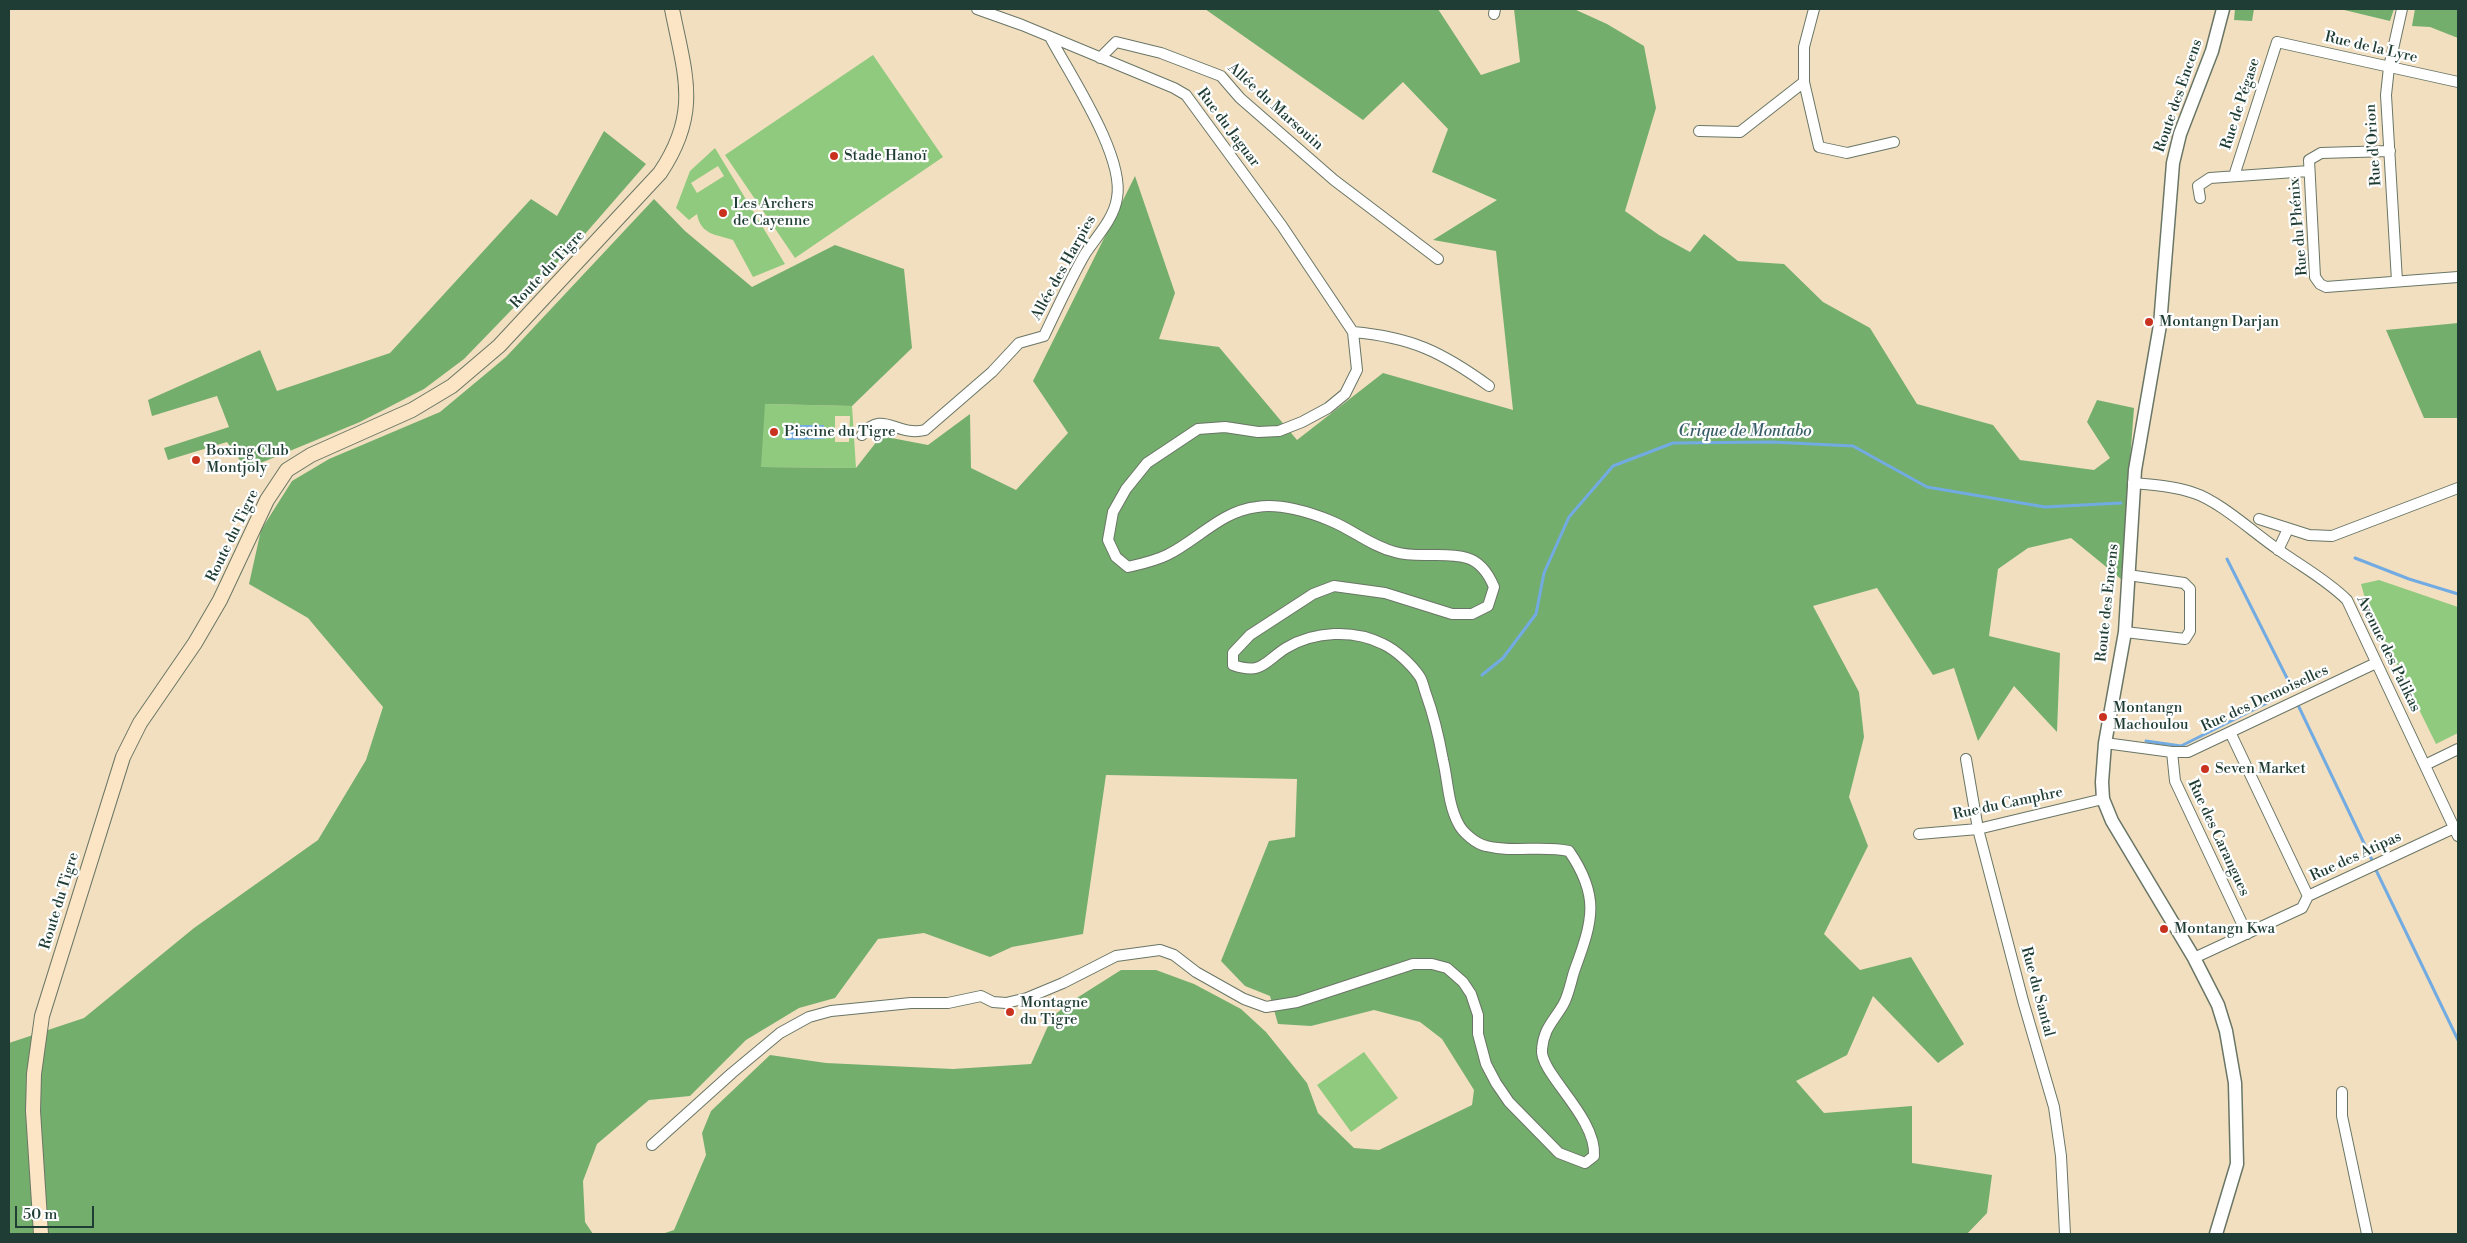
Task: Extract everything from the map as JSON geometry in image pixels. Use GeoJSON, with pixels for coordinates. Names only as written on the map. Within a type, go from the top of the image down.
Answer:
{"type":"FeatureCollection","features":[{"type":"Feature","properties":{"kind":"main road","name":"Route du Tigre"},"geometry":{"type":"LineString","coordinates":[[41,1234],[33,1111],[34,1074],[42,1016],[122,756],[140,723],[195,643],[230,580],[267,500],[287,470],[311,455],[412,410],[452,386],[499,346],[660,173],[673,154],[687,114],[684,72],[672,9]]}},
{"type":"Feature","properties":{"kind":"street","name":"Rue du Jaguar"},"geometry":{"type":"LineString","coordinates":[[652,1145],[760,1049],[780,1033],[809,1017],[856,1007],[911,1003],[948,1003],[981,996],[993,1002],[1006,1003],[1027,998],[1063,983],[1116,956],[1160,950],[1174,955],[1196,972],[1244,999],[1266,1007],[1298,1002],[1413,964],[1432,964],[1447,968],[1471,994],[1478,1015],[1478,1034],[1486,1064],[1509,1102],[1559,1153],[1585,1163],[1594,1156],[1595,1146],[1585,1123],[1546,1066],[1541,1052],[1545,1030],[1564,1004],[1590,927],[1591,910],[1588,886],[1582,870],[1569,851],[1554,848],[1529,850],[1485,846],[1468,835],[1458,824],[1450,799],[1431,707],[1420,678],[1386,645],[1364,636],[1339,634],[1309,637],[1286,648],[1264,665],[1247,670],[1233,665],[1233,653],[1250,635],[1313,594],[1334,586],[1385,594],[1452,614],[1472,614],[1488,606],[1494,587],[1488,572],[1469,558],[1448,555],[1398,553],[1375,546],[1331,521],[1307,513],[1258,506],[1236,512],[1167,555],[1128,568],[1116,557],[1108,540],[1114,512],[1126,488],[1148,463],[1198,429],[1225,427],[1258,432],[1279,431],[1302,422],[1328,408],[1345,394],[1357,370],[1353,332],[1282,226],[1190,99],[1174,88],[977,9]]}},
{"type":"Feature","properties":{"kind":"street"},"geometry":{"type":"LineString","coordinates":[[1814,9],[1804,47],[1804,82],[1819,148],[1847,153],[1894,142]]}},
{"type":"Feature","properties":{"kind":"street","name":"Route des Encens"},"geometry":{"type":"LineString","coordinates":[[2216,1234],[2237,1164],[2235,1084],[2226,1031],[2218,1005],[2194,958],[2112,821],[2103,799],[2102,782],[2105,743],[2124,632],[2133,484],[2160,325],[2173,163],[2180,134],[2212,51],[2222,9]]}},
{"type":"Feature","properties":{"kind":"street","name":"Rue d'Orion"},"geometry":{"type":"LineString","coordinates":[[2397,282],[2386,95],[2388,67],[2402,9]]}},
{"type":"Feature","properties":{"kind":"street","name":"Allée des Harpies"},"geometry":{"type":"LineString","coordinates":[[862,435],[870,425],[875,423],[884,423],[903,431],[915,433],[925,430],[992,372],[1019,343],[1044,336],[1085,255],[1114,209],[1117,199],[1117,178],[1107,145],[1050,37]]}},
{"type":"Feature","properties":{"kind":"street","name":"Allée du Marsouin"},"geometry":{"type":"LineString","coordinates":[[1100,58],[1116,42],[1161,53],[1221,76],[1240,98],[1334,180],[1438,259]]}},
{"type":"Feature","properties":{"kind":"street","name":"Rue de la Lyre"},"geometry":{"type":"LineString","coordinates":[[2277,42],[2458,82]]}},
{"type":"Feature","properties":{"kind":"street","name":"Rue de Pégase"},"geometry":{"type":"LineString","coordinates":[[2234,176],[2277,42]]}},
{"type":"Feature","properties":{"kind":"street"},"geometry":{"type":"LineString","coordinates":[[1699,131],[1740,132],[1804,82]]}},
{"type":"Feature","properties":{"kind":"street","name":"Rue du Phénix"},"geometry":{"type":"LineString","coordinates":[[2390,151],[2321,153],[2309,160],[2309,171],[2315,277],[2320,284],[2326,287],[2397,282]]}},
{"type":"Feature","properties":{"kind":"street"},"geometry":{"type":"LineString","coordinates":[[2200,198],[2198,186],[2202,181],[2210,178],[2309,171]]}},
{"type":"Feature","properties":{"kind":"street"},"geometry":{"type":"LineString","coordinates":[[2397,282],[2458,277]]}},
{"type":"Feature","properties":{"kind":"street"},"geometry":{"type":"LineString","coordinates":[[1353,332],[1388,337],[1439,352],[1489,386]]}},
{"type":"Feature","properties":{"kind":"street","name":"Avenue des Palikas"},"geometry":{"type":"LineString","coordinates":[[2133,484],[2164,486],[2194,493],[2210,500],[2278,550],[2336,589],[2347,600],[2456,832]]}},
{"type":"Feature","properties":{"kind":"street"},"geometry":{"type":"LineString","coordinates":[[2259,519],[2309,535],[2332,536],[2458,488]]}},
{"type":"Feature","properties":{"kind":"street"},"geometry":{"type":"LineString","coordinates":[[2278,550],[2288,529]]}},
{"type":"Feature","properties":{"kind":"street"},"geometry":{"type":"LineString","coordinates":[[2124,632],[2185,639],[2190,631],[2190,590],[2184,582],[2128,575]]}},
{"type":"Feature","properties":{"kind":"street","name":"Rue des Demoiselles"},"geometry":{"type":"LineString","coordinates":[[2105,743],[2172,752],[2188,752],[2376,663]]}},
{"type":"Feature","properties":{"kind":"street"},"geometry":{"type":"LineString","coordinates":[[2230,732],[2308,896]]}},
{"type":"Feature","properties":{"kind":"street"},"geometry":{"type":"LineString","coordinates":[[2425,765],[2458,749]]}},
{"type":"Feature","properties":{"kind":"street","name":"Rue des Carangues"},"geometry":{"type":"LineString","coordinates":[[2172,752],[2175,781],[2247,934]]}},
{"type":"Feature","properties":{"kind":"street","name":"Rue du Santal"},"geometry":{"type":"LineString","coordinates":[[1966,760],[1978,829],[2023,1001],[2054,1107],[2061,1156],[2065,1234]]}},
{"type":"Feature","properties":{"kind":"street","name":"Rue du Camphre"},"geometry":{"type":"LineString","coordinates":[[1919,834],[1978,829],[2103,799]]}},
{"type":"Feature","properties":{"kind":"street","name":"Rue des Atipas"},"geometry":{"type":"LineString","coordinates":[[2194,958],[2302,908],[2308,896],[2456,832]]}},
{"type":"Feature","properties":{"kind":"street"},"geometry":{"type":"LineString","coordinates":[[2342,1092],[2342,1116],[2367,1234]]}},
{"type":"Feature","properties":{"kind":"green space"},"geometry":{"type":"Polygon","coordinates":[[[1205,9],[1438,9],[1481,75],[1520,62],[1514,9],[1574,9],[1607,24],[1644,46],[1656,108],[1625,211],[1659,235],[1690,252],[1704,234],[1738,261],[1784,264],[1823,302],[1870,328],[1917,404],[1993,425],[2020,460],[2094,470],[2110,458],[2087,422],[2097,400],[2134,408],[2121,579],[2071,538],[2028,548],[1998,569],[1989,636],[2060,653],[2057,732],[2014,686],[1978,741],[1954,668],[1933,675],[1877,588],[1813,606],[1859,692],[1864,737],[1849,797],[1868,846],[1824,934],[1860,970],[1911,957],[1964,1044],[1938,1063],[1873,996],[1847,1055],[1796,1081],[1824,1113],[1912,1106],[1912,1163],[1992,1175],[1987,1213],[1967,1234],[662,1234],[674,1230],[706,1155],[702,1133],[711,1111],[770,1055],[826,1063],[953,1069],[1031,1064],[1052,1017],[1072,1001],[1121,970],[1156,970],[1194,984],[1241,1009],[1266,1032],[1307,1083],[1318,1113],[1354,1148],[1379,1150],[1472,1105],[1474,1090],[1442,1039],[1420,1022],[1374,1010],[1311,1026],[1278,1024],[1270,996],[1245,986],[1221,961],[1269,841],[1295,837],[1297,779],[1106,775],[1083,934],[1012,947],[990,957],[924,933],[878,939],[835,998],[799,1008],[746,1040],[690,1096],[649,1100],[597,1144],[583,1181],[585,1222],[593,1234],[9,1234],[9,1043],[84,1018],[194,928],[318,840],[366,760],[383,707],[308,618],[249,584],[261,530],[292,481],[329,459],[440,412],[506,357],[654,199],[685,231],[752,287],[835,245],[904,269],[912,348],[852,406],[765,404],[761,467],[856,468],[881,436],[928,445],[970,414],[971,468],[1016,490],[1068,433],[1033,381],[1135,176],[1175,293],[1159,339],[1219,347],[1297,440],[1383,373],[1513,410],[1496,251],[1433,240],[1497,200],[1432,172],[1448,129],[1403,82],[1363,120],[1205,9]]]}},
{"type":"Feature","properties":{"kind":"green space"},"geometry":{"type":"Polygon","coordinates":[[[2235,9],[2254,9],[2252,21],[2234,20],[2235,9]]]}},
{"type":"Feature","properties":{"kind":"green space"},"geometry":{"type":"Polygon","coordinates":[[[2340,9],[2394,9],[2390,21],[2340,9]]]}},
{"type":"Feature","properties":{"kind":"green space"},"geometry":{"type":"Polygon","coordinates":[[[2415,9],[2458,9],[2458,38],[2430,27],[2412,26],[2415,9]]]}},
{"type":"Feature","properties":{"kind":"green space","name":"Stade Hanoï"},"geometry":{"type":"Polygon","coordinates":[[[873,55],[943,157],[795,258],[725,155],[873,55]]]}},
{"type":"Feature","properties":{"kind":"green space"},"geometry":{"type":"Polygon","coordinates":[[[604,131],[646,164],[585,234],[464,359],[424,389],[360,422],[246,469],[227,442],[168,460],[164,448],[229,427],[217,396],[152,416],[148,400],[260,350],[277,391],[390,353],[531,199],[557,216],[604,131]]]}},
{"type":"Feature","properties":{"kind":"green space","name":"Les Archers de Cayenne"},"geometry":{"type":"Polygon","coordinates":[[[715,148],[785,264],[753,277],[733,240],[710,233],[702,226],[697,214],[689,220],[676,208],[690,171],[715,148]],[[718,166],[691,183],[697,193],[724,176],[718,166]]]}},
{"type":"Feature","properties":{"kind":"green space"},"geometry":{"type":"Polygon","coordinates":[[[2458,323],[2458,418],[2424,418],[2386,330],[2458,323]]]}},
{"type":"Feature","properties":{"kind":"green space","name":"Piscine du Tigre"},"geometry":{"type":"Polygon","coordinates":[[[764,404],[852,406],[856,468],[760,467],[764,404]],[[835,416],[835,442],[849,442],[850,416],[835,416]]]}},
{"type":"Feature","properties":{"kind":"green space"},"geometry":{"type":"Polygon","coordinates":[[[2379,580],[2458,607],[2458,733],[2436,744],[2366,602],[2361,584],[2379,580]]]}},
{"type":"Feature","properties":{"kind":"green space"},"geometry":{"type":"Polygon","coordinates":[[[1364,1052],[1398,1098],[1351,1132],[1317,1085],[1364,1052]]]}},
{"type":"Feature","properties":{"kind":"water"},"geometry":{"type":"Polygon","coordinates":[[[785,425],[824,425],[825,439],[786,440],[785,425]]]}},
{"type":"Feature","properties":{"kind":"waterway","name":"Crique de Montabo"},"geometry":{"type":"LineString","coordinates":[[1482,675],[1503,658],[1536,614],[1544,573],[1569,517],[1613,466],[1673,443],[1772,442],[1853,446],[1927,487],[2045,507],[2121,503]]}},
{"type":"Feature","properties":{"kind":"waterway","name":"Crique de Montabo"},"geometry":{"type":"LineString","coordinates":[[2355,558],[2409,579],[2458,594]]}},
{"type":"Feature","properties":{"kind":"waterway"},"geometry":{"type":"LineString","coordinates":[[2146,741],[2181,746],[2293,690],[2227,559]]}},
{"type":"Feature","properties":{"kind":"waterway"},"geometry":{"type":"LineString","coordinates":[[2298,705],[2372,860]]}},
{"type":"Feature","properties":{"kind":"waterway"},"geometry":{"type":"LineString","coordinates":[[2375,868],[2458,1040]]}},
{"type":"Feature","properties":{"kind":"place","name":"Stade Hanoï"},"geometry":{"type":"Point","coordinates":[834,156]}},
{"type":"Feature","properties":{"kind":"place","name":"Les Archers de Cayenne"},"geometry":{"type":"Point","coordinates":[723,213]}},
{"type":"Feature","properties":{"kind":"place","name":"Montangn Darjan"},"geometry":{"type":"Point","coordinates":[2149,322]}},
{"type":"Feature","properties":{"kind":"place","name":"Piscine du Tigre"},"geometry":{"type":"Point","coordinates":[774,432]}},
{"type":"Feature","properties":{"kind":"place","name":"Boxing Club Montjoly"},"geometry":{"type":"Point","coordinates":[196,460]}},
{"type":"Feature","properties":{"kind":"place","name":"Montangn Machoulou"},"geometry":{"type":"Point","coordinates":[2103,717]}},
{"type":"Feature","properties":{"kind":"place","name":"Seven Market"},"geometry":{"type":"Point","coordinates":[2205,769]}},
{"type":"Feature","properties":{"kind":"place","name":"Montangn Kwa"},"geometry":{"type":"Point","coordinates":[2164,929]}},
{"type":"Feature","properties":{"kind":"place","name":"Montagne du Tigre"},"geometry":{"type":"Point","coordinates":[1010,1012]}}]}
